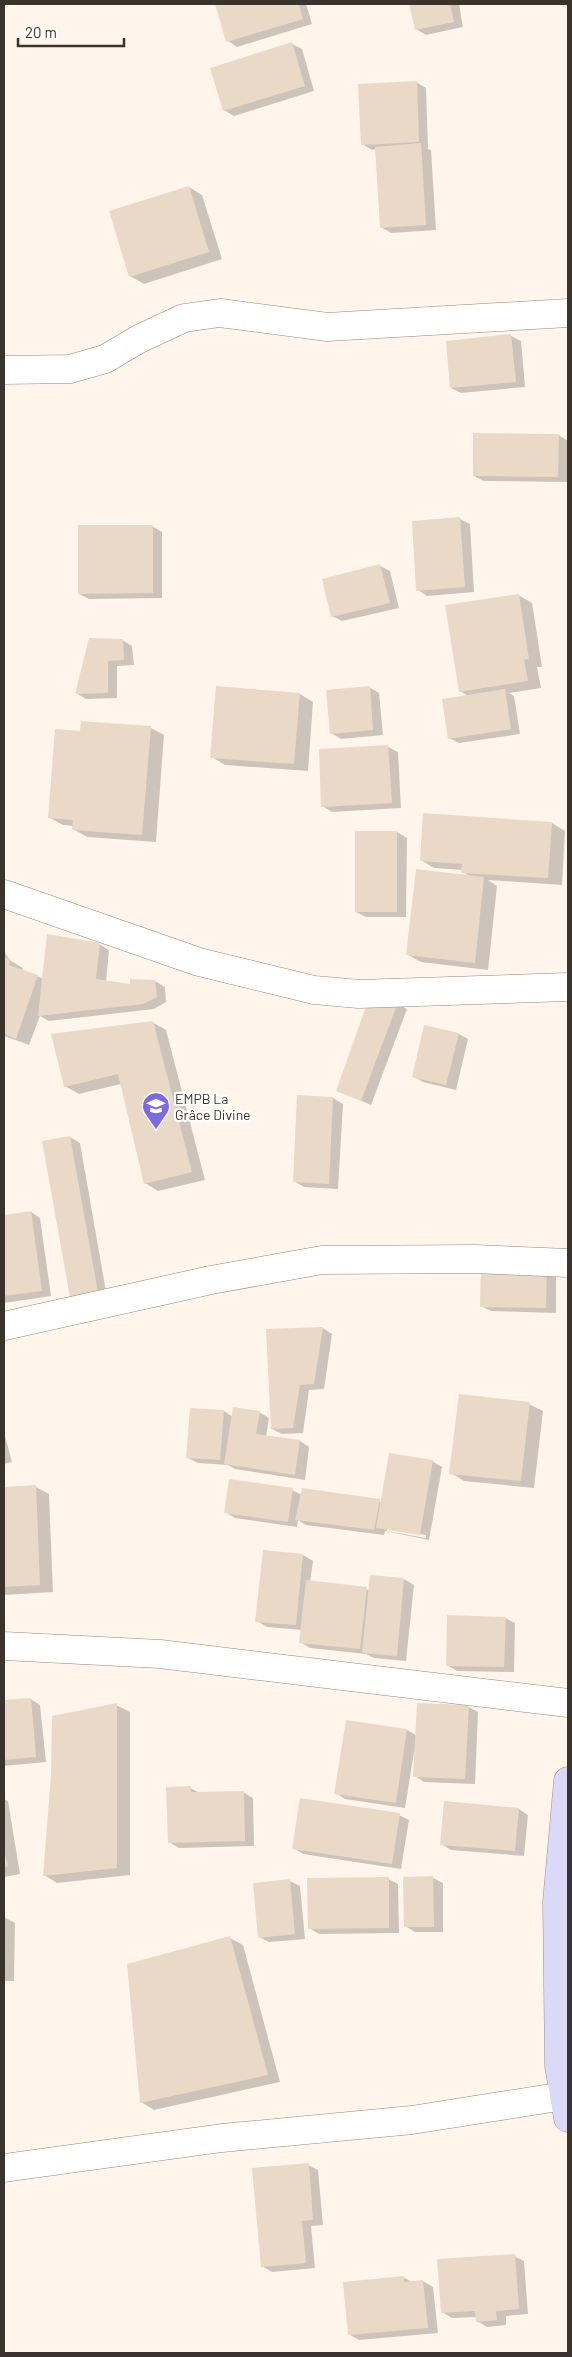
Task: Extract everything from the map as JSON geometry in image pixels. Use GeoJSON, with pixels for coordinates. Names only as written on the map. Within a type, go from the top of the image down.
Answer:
{"type":"FeatureCollection","features":[{"type":"Feature","properties":{"kind":"main road"},"geometry":{"type":"LineString","coordinates":[[566,2107],[559,2066],[564,2024],[557,1902],[568,1781]]}},
{"type":"Feature","properties":{"kind":"street"},"geometry":{"type":"LineString","coordinates":[[4,370],[70,369],[105,359],[139,339],[184,318],[220,314],[327,327],[568,313]]}},
{"type":"Feature","properties":{"kind":"street"},"geometry":{"type":"LineString","coordinates":[[4,894],[199,962],[314,990],[359,994],[568,987]]}},
{"type":"Feature","properties":{"kind":"street"},"geometry":{"type":"LineString","coordinates":[[4,1326],[211,1280],[322,1260],[475,1259],[568,1263]]}},
{"type":"Feature","properties":{"kind":"street"},"geometry":{"type":"LineString","coordinates":[[4,1646],[160,1654],[568,1703]]}},
{"type":"Feature","properties":{"kind":"street"},"geometry":{"type":"LineString","coordinates":[[4,2168],[222,2138],[566,2107]]}},
{"type":"Feature","properties":{"kind":"building"},"geometry":{"type":"Polygon","coordinates":[[[215,4],[299,4],[303,19],[226,42],[215,4]]]}},
{"type":"Feature","properties":{"kind":"building"},"geometry":{"type":"Polygon","coordinates":[[[409,4],[450,4],[454,22],[415,30],[409,4]]]}},
{"type":"Feature","properties":{"kind":"building"},"geometry":{"type":"Polygon","coordinates":[[[292,42],[305,86],[223,111],[210,68],[292,42]]]}},
{"type":"Feature","properties":{"kind":"building"},"geometry":{"type":"Polygon","coordinates":[[[417,81],[419,142],[361,145],[358,84],[417,81]]]}},
{"type":"Feature","properties":{"kind":"building"},"geometry":{"type":"Polygon","coordinates":[[[421,143],[426,225],[380,228],[375,147],[421,143]]]}},
{"type":"Feature","properties":{"kind":"building"},"geometry":{"type":"Polygon","coordinates":[[[189,186],[209,252],[129,277],[109,211],[189,186]]]}},
{"type":"Feature","properties":{"kind":"building"},"geometry":{"type":"Polygon","coordinates":[[[511,334],[516,382],[450,388],[446,341],[511,334]]]}},
{"type":"Feature","properties":{"kind":"building"},"geometry":{"type":"Polygon","coordinates":[[[473,433],[559,434],[558,477],[473,476],[473,433]]]}},
{"type":"Feature","properties":{"kind":"building"},"geometry":{"type":"Polygon","coordinates":[[[460,517],[465,587],[416,591],[412,521],[460,517]]]}},
{"type":"Feature","properties":{"kind":"building"},"geometry":{"type":"Polygon","coordinates":[[[78,525],[153,525],[153,593],[78,594],[78,525]]]}},
{"type":"Feature","properties":{"kind":"building"},"geometry":{"type":"Polygon","coordinates":[[[380,564],[390,603],[331,617],[322,579],[380,564]]]}},
{"type":"Feature","properties":{"kind":"building"},"geometry":{"type":"Polygon","coordinates":[[[519,594],[529,659],[524,660],[528,681],[459,692],[445,605],[519,594]]]}},
{"type":"Feature","properties":{"kind":"building"},"geometry":{"type":"Polygon","coordinates":[[[89,638],[123,639],[124,660],[108,661],[108,693],[75,694],[89,638]]]}},
{"type":"Feature","properties":{"kind":"building"},"geometry":{"type":"Polygon","coordinates":[[[216,686],[300,693],[294,764],[210,758],[216,686]]]}},
{"type":"Feature","properties":{"kind":"building"},"geometry":{"type":"Polygon","coordinates":[[[370,686],[373,730],[330,734],[326,690],[370,686]]]}},
{"type":"Feature","properties":{"kind":"building"},"geometry":{"type":"Polygon","coordinates":[[[505,689],[511,729],[448,739],[442,699],[505,689]]]}},
{"type":"Feature","properties":{"kind":"building"},"geometry":{"type":"Polygon","coordinates":[[[81,721],[151,726],[142,835],[72,830],[73,820],[48,818],[55,729],[80,731],[81,721]]]}},
{"type":"Feature","properties":{"kind":"building"},"geometry":{"type":"Polygon","coordinates":[[[388,745],[392,803],[321,807],[319,749],[388,745]]]}},
{"type":"Feature","properties":{"kind":"building"},"geometry":{"type":"Polygon","coordinates":[[[423,813],[552,822],[548,878],[461,873],[462,864],[420,861],[423,813]]]}},
{"type":"Feature","properties":{"kind":"building"},"geometry":{"type":"Polygon","coordinates":[[[355,831],[397,831],[397,912],[355,912],[355,831]]]}},
{"type":"Feature","properties":{"kind":"building"},"geometry":{"type":"Polygon","coordinates":[[[416,869],[484,877],[475,963],[406,955],[416,869]]]}},
{"type":"Feature","properties":{"kind":"building"},"geometry":{"type":"Polygon","coordinates":[[[47,934],[100,943],[96,979],[130,984],[130,979],[155,980],[157,997],[143,1004],[38,1016],[47,934]]]}},
{"type":"Feature","properties":{"kind":"building"},"geometry":{"type":"Polygon","coordinates":[[[4,957],[10,959],[9,965],[38,975],[16,1039],[4,1034],[4,957]]]}},
{"type":"Feature","properties":{"kind":"building"},"geometry":{"type":"Polygon","coordinates":[[[369,998],[398,1002],[361,1101],[336,1091],[369,998]]]}},
{"type":"Feature","properties":{"kind":"building","name":"EMPB La Grâce Divine"},"geometry":{"type":"Polygon","coordinates":[[[153,1021],[192,1172],[144,1184],[118,1074],[64,1087],[51,1034],[153,1021]]]}},
{"type":"Feature","properties":{"kind":"building"},"geometry":{"type":"Polygon","coordinates":[[[424,1025],[459,1033],[446,1085],[412,1077],[424,1025]]]}},
{"type":"Feature","properties":{"kind":"building"},"geometry":{"type":"Polygon","coordinates":[[[297,1095],[333,1097],[329,1184],[293,1182],[297,1095]]]}},
{"type":"Feature","properties":{"kind":"building"},"geometry":{"type":"Polygon","coordinates":[[[70,1136],[99,1298],[71,1303],[42,1141],[70,1136]]]}},
{"type":"Feature","properties":{"kind":"building"},"geometry":{"type":"Polygon","coordinates":[[[31,1211],[42,1291],[4,1296],[4,1215],[31,1211]]]}},
{"type":"Feature","properties":{"kind":"building"},"geometry":{"type":"Polygon","coordinates":[[[481,1263],[547,1264],[546,1308],[480,1307],[481,1263]]]}},
{"type":"Feature","properties":{"kind":"building"},"geometry":{"type":"Polygon","coordinates":[[[323,1327],[314,1384],[300,1385],[293,1428],[271,1429],[266,1329],[323,1327]]]}},
{"type":"Feature","properties":{"kind":"building"},"geometry":{"type":"Polygon","coordinates":[[[459,1394],[530,1402],[521,1481],[449,1474],[459,1394]]]}},
{"type":"Feature","properties":{"kind":"building"},"geometry":{"type":"Polygon","coordinates":[[[233,1407],[260,1411],[256,1434],[300,1440],[295,1475],[224,1464],[233,1407]]]}},
{"type":"Feature","properties":{"kind":"building"},"geometry":{"type":"Polygon","coordinates":[[[190,1408],[224,1410],[220,1460],[186,1458],[190,1408]]]}},
{"type":"Feature","properties":{"kind":"building"},"geometry":{"type":"Polygon","coordinates":[[[389,1453],[433,1460],[420,1535],[376,1528],[389,1453]]]}},
{"type":"Feature","properties":{"kind":"building"},"geometry":{"type":"Polygon","coordinates":[[[229,1479],[293,1488],[288,1522],[224,1513],[229,1479]]]}},
{"type":"Feature","properties":{"kind":"building"},"geometry":{"type":"Polygon","coordinates":[[[36,1485],[40,1585],[4,1587],[4,1487],[36,1485]]]}},
{"type":"Feature","properties":{"kind":"building"},"geometry":{"type":"Polygon","coordinates":[[[302,1488],[380,1499],[374,1530],[295,1520],[302,1488]]]}},
{"type":"Feature","properties":{"kind":"building"},"geometry":{"type":"Polygon","coordinates":[[[263,1550],[303,1554],[296,1625],[255,1622],[263,1550]]]}},
{"type":"Feature","properties":{"kind":"building"},"geometry":{"type":"Polygon","coordinates":[[[370,1575],[404,1578],[397,1656],[362,1653],[370,1575]]]}},
{"type":"Feature","properties":{"kind":"building"},"geometry":{"type":"Polygon","coordinates":[[[306,1580],[367,1587],[360,1649],[299,1643],[306,1580]]]}},
{"type":"Feature","properties":{"kind":"building"},"geometry":{"type":"Polygon","coordinates":[[[447,1615],[506,1617],[504,1667],[446,1666],[447,1615]]]}},
{"type":"Feature","properties":{"kind":"building"},"geometry":{"type":"Polygon","coordinates":[[[31,1698],[36,1757],[4,1760],[4,1700],[31,1698]]]}},
{"type":"Feature","properties":{"kind":"building"},"geometry":{"type":"Polygon","coordinates":[[[117,1703],[117,1868],[43,1876],[51,1775],[52,1716],[117,1703]]]}},
{"type":"Feature","properties":{"kind":"building"},"geometry":{"type":"Polygon","coordinates":[[[417,1703],[469,1705],[465,1779],[413,1777],[417,1703]]]}},
{"type":"Feature","properties":{"kind":"building"},"geometry":{"type":"Polygon","coordinates":[[[346,1720],[407,1729],[396,1803],[334,1794],[346,1720]]]}},
{"type":"Feature","properties":{"kind":"building"},"geometry":{"type":"Polygon","coordinates":[[[191,1786],[191,1792],[244,1791],[245,1841],[168,1843],[166,1787],[191,1786]]]}},
{"type":"Feature","properties":{"kind":"building"},"geometry":{"type":"Polygon","coordinates":[[[300,1798],[400,1813],[392,1864],[292,1849],[300,1798]]]}},
{"type":"Feature","properties":{"kind":"building"},"geometry":{"type":"Polygon","coordinates":[[[444,1801],[519,1808],[515,1851],[440,1845],[444,1801]]]}},
{"type":"Feature","properties":{"kind":"building"},"geometry":{"type":"Polygon","coordinates":[[[4,1850],[8,1866],[4,1867],[4,1850]]]}},
{"type":"Feature","properties":{"kind":"building"},"geometry":{"type":"Polygon","coordinates":[[[433,1876],[434,1927],[404,1927],[403,1877],[433,1876]]]}},
{"type":"Feature","properties":{"kind":"building"},"geometry":{"type":"Polygon","coordinates":[[[389,1877],[389,1928],[308,1929],[307,1878],[389,1877]]]}},
{"type":"Feature","properties":{"kind":"building"},"geometry":{"type":"Polygon","coordinates":[[[290,1879],[295,1934],[258,1938],[253,1883],[290,1879]]]}},
{"type":"Feature","properties":{"kind":"building"},"geometry":{"type":"Polygon","coordinates":[[[230,1936],[268,2075],[140,2103],[127,1964],[230,1936]]]}},
{"type":"Feature","properties":{"kind":"building"},"geometry":{"type":"Polygon","coordinates":[[[309,2163],[313,2220],[302,2221],[306,2263],[261,2267],[252,2168],[309,2163]]]}},
{"type":"Feature","properties":{"kind":"building"},"geometry":{"type":"Polygon","coordinates":[[[515,2254],[519,2309],[496,2311],[497,2320],[476,2322],[475,2311],[441,2313],[437,2259],[515,2254]]]}},
{"type":"Feature","properties":{"kind":"building"},"geometry":{"type":"Polygon","coordinates":[[[404,2276],[404,2282],[423,2280],[428,2328],[348,2335],[343,2282],[404,2276]]]}},
{"type":"Feature","properties":{"kind":"place","name":"EMPB La Grâce Divine"},"geometry":{"type":"Point","coordinates":[156,1130]}}]}
